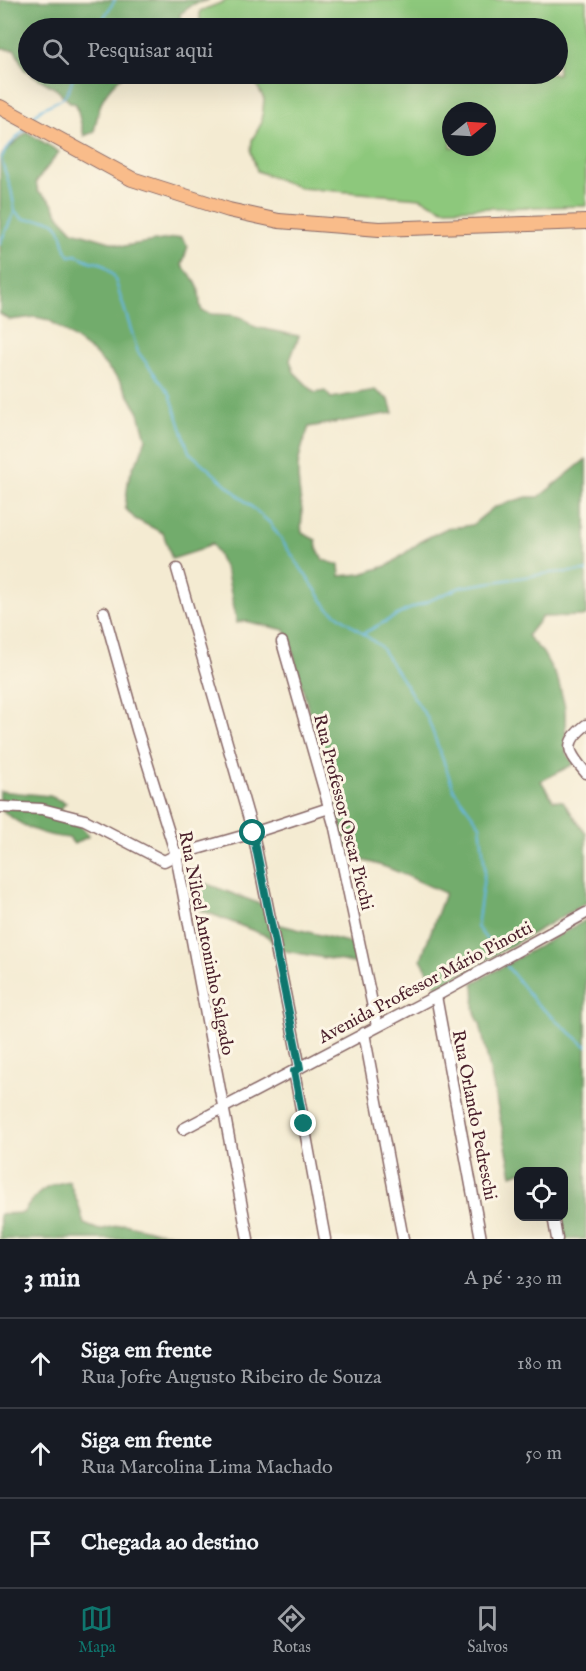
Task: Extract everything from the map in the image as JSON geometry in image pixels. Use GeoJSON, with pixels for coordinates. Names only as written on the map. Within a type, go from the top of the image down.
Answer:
{"type":"FeatureCollection","features":[{"type":"Feature","properties":{"kind":"main road"},"geometry":{"type":"LineString","coordinates":[[0,107],[132,179],[229,210],[279,221],[379,229],[586,222]]}},
{"type":"Feature","properties":{"kind":"street"},"geometry":{"type":"LineString","coordinates":[[177,569],[253,833],[297,1070],[325,1239]]}},
{"type":"Feature","properties":{"kind":"street","name":"Rua Nilcel Antoninho Salgado"},"geometry":{"type":"LineString","coordinates":[[104,612],[137,730],[176,855],[248,1239]]}},
{"type":"Feature","properties":{"kind":"street","name":"Rua Professor Oscar Picchi"},"geometry":{"type":"LineString","coordinates":[[282,642],[335,828],[377,1026]]}},
{"type":"Feature","properties":{"kind":"street"},"geometry":{"type":"LineString","coordinates":[[586,725],[572,737],[570,748],[573,759],[586,773]]}},
{"type":"Feature","properties":{"kind":"street"},"geometry":{"type":"LineString","coordinates":[[0,807],[42,809],[85,820],[164,861],[176,855],[329,808]]}},
{"type":"Feature","properties":{"kind":"street","name":"Avenida Professor Mário Pinotti"},"geometry":{"type":"LineString","coordinates":[[183,1129],[436,996],[586,913]]}},
{"type":"Feature","properties":{"kind":"street","name":"Rua Orlando Pedreschi"},"geometry":{"type":"LineString","coordinates":[[436,996],[481,1239]]}},
{"type":"Feature","properties":{"kind":"street"},"geometry":{"type":"LineString","coordinates":[[364,1033],[403,1239]]}},
{"type":"Feature","properties":{"kind":"street"},"geometry":{"type":"LineString","coordinates":[[554,1221],[557,1239]]}},
{"type":"Feature","properties":{"kind":"green space"},"geometry":{"type":"Polygon","coordinates":[[[0,0],[209,0],[194,4],[180,14],[181,18],[18,18],[18,56],[15,50],[0,49],[0,0]]]}},
{"type":"Feature","properties":{"kind":"green space"},"geometry":{"type":"Polygon","coordinates":[[[228,0],[586,0],[586,206],[443,209],[420,198],[300,188],[257,171],[251,152],[252,140],[262,122],[264,99],[256,84],[568,84],[568,18],[200,18],[200,11],[228,0]]]}},
{"type":"Feature","properties":{"kind":"green space"},"geometry":{"type":"Polygon","coordinates":[[[48,84],[114,84],[103,99],[94,132],[84,136],[76,104],[70,102],[48,84]]]}},
{"type":"Feature","properties":{"kind":"green space"},"geometry":{"type":"Polygon","coordinates":[[[27,132],[59,152],[36,182],[38,191],[50,200],[60,217],[73,231],[124,246],[181,237],[188,246],[182,265],[197,284],[202,311],[233,315],[243,318],[255,327],[299,336],[290,360],[294,372],[315,393],[325,391],[331,398],[375,390],[389,400],[393,413],[309,427],[301,450],[298,476],[302,533],[316,540],[323,560],[339,565],[340,576],[361,574],[389,565],[423,540],[445,529],[472,525],[493,508],[527,497],[539,497],[586,459],[586,616],[542,617],[527,636],[543,653],[558,680],[565,707],[566,752],[574,764],[541,781],[553,800],[563,801],[586,834],[586,903],[437,988],[421,959],[445,893],[384,867],[346,858],[292,642],[285,630],[244,621],[237,623],[227,573],[212,543],[200,550],[172,559],[163,533],[135,519],[125,508],[128,482],[146,439],[139,413],[121,382],[94,353],[49,320],[35,317],[10,320],[0,314],[0,156],[27,132]]]}},
{"type":"Feature","properties":{"kind":"green space"},"geometry":{"type":"Polygon","coordinates":[[[0,791],[50,796],[66,803],[61,808],[64,819],[79,825],[89,836],[74,844],[69,838],[41,833],[24,825],[0,808],[0,791]]]}},
{"type":"Feature","properties":{"kind":"green space"},"geometry":{"type":"Polygon","coordinates":[[[183,875],[266,906],[277,924],[356,944],[359,964],[280,950],[267,936],[188,905],[183,875]]]}},
{"type":"Feature","properties":{"kind":"green space"},"geometry":{"type":"Polygon","coordinates":[[[586,920],[586,1239],[565,1239],[561,1221],[568,1221],[568,1167],[514,1167],[512,1175],[480,1023],[474,1008],[473,983],[586,920]]]}},
{"type":"Feature","properties":{"kind":"green space"},"geometry":{"type":"Polygon","coordinates":[[[69,1181],[84,1224],[99,1230],[124,1224],[189,1236],[193,1239],[0,1239],[0,1214],[23,1213],[42,1191],[69,1181]]]}},
{"type":"Feature","properties":{"kind":"waterway"},"geometry":{"type":"LineString","coordinates":[[103,18],[115,0]]}},
{"type":"Feature","properties":{"kind":"waterway"},"geometry":{"type":"LineString","coordinates":[[32,119],[38,112],[62,99],[70,84]]}},
{"type":"Feature","properties":{"kind":"waterway"},"geometry":{"type":"LineString","coordinates":[[0,243],[15,211],[11,189],[1,159],[6,149],[27,127]]}},
{"type":"Feature","properties":{"kind":"waterway"},"geometry":{"type":"LineString","coordinates":[[15,211],[23,219],[54,222],[58,225],[70,256],[76,255],[101,263],[114,276],[138,352],[170,394],[189,452],[270,523],[328,608],[380,646],[428,719],[454,790],[480,825],[485,869],[477,927],[493,948]]}},
{"type":"Feature","properties":{"kind":"waterway"},"geometry":{"type":"LineString","coordinates":[[364,633],[405,611],[461,587],[550,573],[586,571]]}},
{"type":"Feature","properties":{"kind":"waterway"},"geometry":{"type":"LineString","coordinates":[[506,965],[535,1002],[586,1046]]}},
{"type":"Feature","properties":{"kind":"route"},"geometry":{"type":"LineString","coordinates":[[253,833],[300,1068],[294,1071],[304,1124]]}}]}
